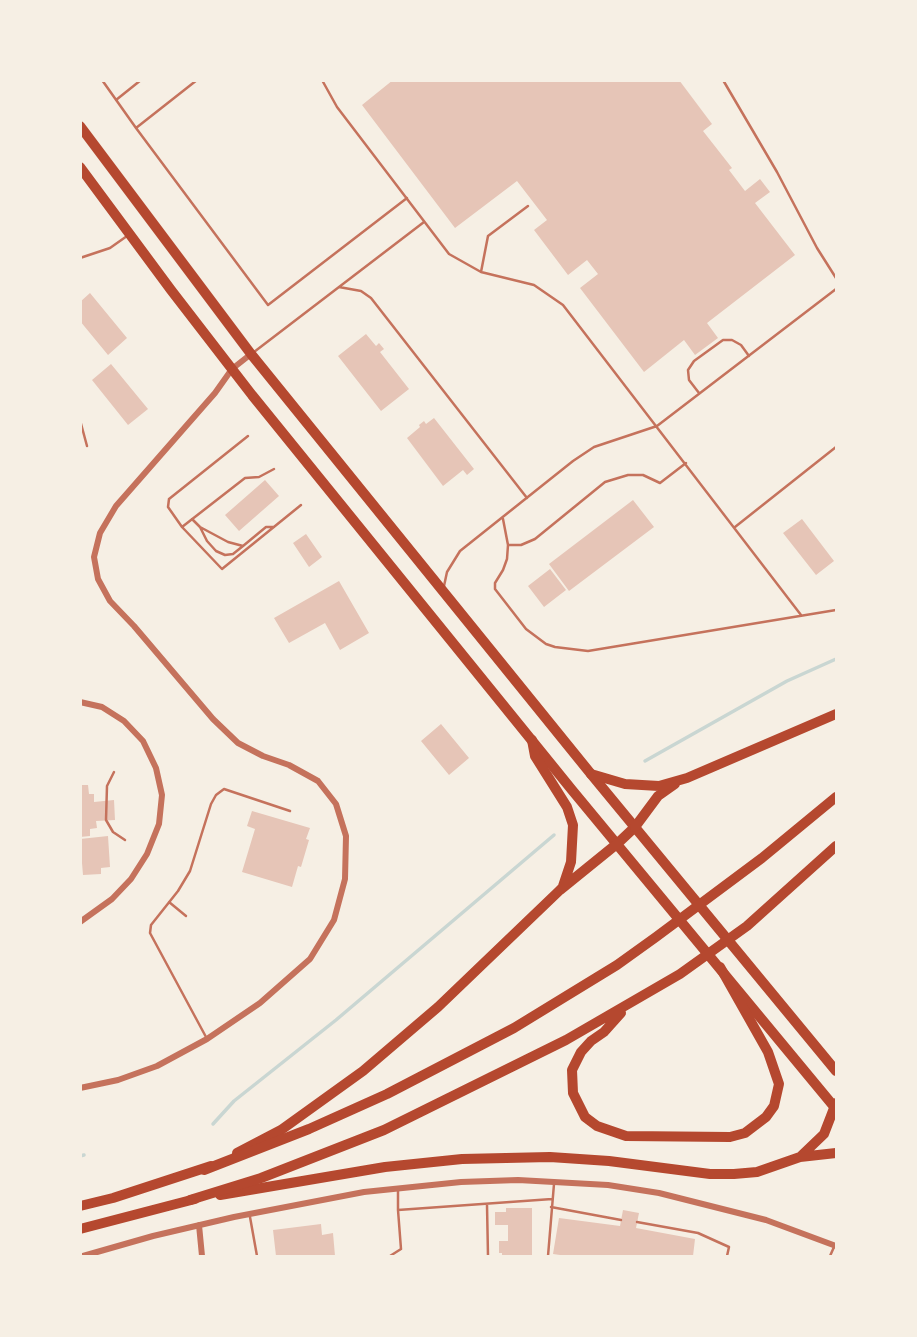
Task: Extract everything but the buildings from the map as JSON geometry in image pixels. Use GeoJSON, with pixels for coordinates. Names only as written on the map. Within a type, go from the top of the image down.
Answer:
{"type":"FeatureCollection","features":[{"type":"Feature","properties":{"kind":"highway"},"geometry":{"type":"LineString","coordinates":[[591,774],[625,784],[659,786],[687,778],[836,714]]}},
{"type":"Feature","properties":{"kind":"highway"},"geometry":{"type":"LineString","coordinates":[[635,827],[658,796],[687,778]]}},
{"type":"Feature","properties":{"kind":"highway"},"geometry":{"type":"LineString","coordinates":[[204,1170],[309,1129],[454,1061],[514,1028],[606,972],[656,937],[836,797]]}},
{"type":"Feature","properties":{"kind":"highway"},"geometry":{"type":"LineString","coordinates":[[190,1200],[261,1178],[384,1130],[518,1065],[628,1006],[680,974],[747,926],[836,846]]}},
{"type":"Feature","properties":{"kind":"highway"},"geometry":{"type":"LineString","coordinates":[[628,1006],[581,1052],[572,1070],[573,1093],[585,1117],[597,1126],[626,1136],[730,1137],[746,1133],[774,1107],[779,1084],[768,1052],[719,967]]}},
{"type":"Feature","properties":{"kind":"main road"},"geometry":{"type":"LineString","coordinates":[[80,126],[251,355],[836,1071]]}},
{"type":"Feature","properties":{"kind":"main road"},"geometry":{"type":"LineString","coordinates":[[80,167],[232,369],[532,740],[836,1107],[824,1134],[800,1157]]}},
{"type":"Feature","properties":{"kind":"main road"},"geometry":{"type":"LineString","coordinates":[[532,740],[535,756],[567,807],[573,825],[570,862],[563,887]]}},
{"type":"Feature","properties":{"kind":"main road"},"geometry":{"type":"LineString","coordinates":[[80,1206],[204,1170],[281,1130],[363,1071],[438,1007],[563,887],[635,827]]}},
{"type":"Feature","properties":{"kind":"main road"},"geometry":{"type":"LineString","coordinates":[[80,1229],[190,1200],[373,1168],[462,1159],[550,1157],[609,1161],[710,1174],[734,1174],[757,1172],[800,1157],[836,1153]]}},
{"type":"Feature","properties":{"kind":"street"},"geometry":{"type":"LineString","coordinates":[[80,1088],[118,1080],[157,1066],[207,1040],[260,1003],[310,959],[334,920],[345,879],[346,836],[336,804],[330,796],[318,782],[289,765],[238,743],[213,719],[110,601],[99,579],[94,557],[100,533],[116,506],[215,393],[232,369],[251,355]]}},
{"type":"Feature","properties":{"kind":"street"},"geometry":{"type":"LineString","coordinates":[[80,702],[102,707],[124,721],[144,741],[156,768],[162,795],[159,824],[148,854],[112,900],[80,922]]}},
{"type":"Feature","properties":{"kind":"street"},"geometry":{"type":"LineString","coordinates":[[83,1256],[250,1213],[397,1187],[460,1182],[555,1181],[608,1185],[659,1193],[766,1220],[835,1246]]}},
{"type":"Feature","properties":{"kind":"street"},"geometry":{"type":"LineString","coordinates":[[199,1225],[202,1256]]}},
{"type":"Feature","properties":{"kind":"lane"},"geometry":{"type":"LineString","coordinates":[[102,80],[268,305],[407,198]]}},
{"type":"Feature","properties":{"kind":"lane"},"geometry":{"type":"LineString","coordinates":[[116,100],[141,80]]}},
{"type":"Feature","properties":{"kind":"lane"},"geometry":{"type":"LineString","coordinates":[[136,128],[197,80]]}},
{"type":"Feature","properties":{"kind":"lane"},"geometry":{"type":"LineString","coordinates":[[322,80],[337,107],[449,254],[481,272],[534,285],[554,297],[802,615]]}},
{"type":"Feature","properties":{"kind":"lane"},"geometry":{"type":"LineString","coordinates":[[723,80],[836,278]]}},
{"type":"Feature","properties":{"kind":"lane"},"geometry":{"type":"LineString","coordinates":[[481,272],[488,236],[528,206]]}},
{"type":"Feature","properties":{"kind":"lane"},"geometry":{"type":"LineString","coordinates":[[251,355],[424,222]]}},
{"type":"Feature","properties":{"kind":"lane"},"geometry":{"type":"LineString","coordinates":[[80,258],[110,248],[129,234]]}},
{"type":"Feature","properties":{"kind":"lane"},"geometry":{"type":"LineString","coordinates":[[340,287],[361,291],[370,298],[527,498]]}},
{"type":"Feature","properties":{"kind":"lane"},"geometry":{"type":"LineString","coordinates":[[443,592],[447,572],[460,551],[527,498],[594,447],[657,426],[836,289]]}},
{"type":"Feature","properties":{"kind":"lane"},"geometry":{"type":"LineString","coordinates":[[699,394],[690,380],[688,370],[694,361],[723,340],[732,340],[741,345],[749,356]]}},
{"type":"Feature","properties":{"kind":"lane"},"geometry":{"type":"LineString","coordinates":[[80,420],[87,446]]}},
{"type":"Feature","properties":{"kind":"lane"},"geometry":{"type":"LineString","coordinates":[[248,436],[169,499],[168,508],[182,527],[222,569],[302,505]]}},
{"type":"Feature","properties":{"kind":"lane"},"geometry":{"type":"LineString","coordinates":[[735,527],[836,447]]}},
{"type":"Feature","properties":{"kind":"lane"},"geometry":{"type":"LineString","coordinates":[[508,545],[521,545],[535,539],[605,482],[628,475],[643,475],[660,483],[686,463]]}},
{"type":"Feature","properties":{"kind":"lane"},"geometry":{"type":"LineString","coordinates":[[182,527],[245,478],[259,477],[274,469]]}},
{"type":"Feature","properties":{"kind":"lane"},"geometry":{"type":"LineString","coordinates":[[503,518],[508,545],[507,559],[495,583],[495,589],[526,629],[546,644],[555,647],[588,651],[836,610]]}},
{"type":"Feature","properties":{"kind":"lane"},"geometry":{"type":"LineString","coordinates":[[192,519],[200,527],[228,542],[243,546]]}},
{"type":"Feature","properties":{"kind":"lane"},"geometry":{"type":"LineString","coordinates":[[200,527],[207,541],[216,551],[225,555],[233,554],[266,527],[274,527]]}},
{"type":"Feature","properties":{"kind":"lane"},"geometry":{"type":"LineString","coordinates":[[114,772],[107,786],[106,820],[113,832],[125,840]]}},
{"type":"Feature","properties":{"kind":"lane"},"geometry":{"type":"LineString","coordinates":[[207,1040],[150,933],[155,918],[190,870],[216,795],[224,789],[290,811]]}},
{"type":"Feature","properties":{"kind":"lane"},"geometry":{"type":"LineString","coordinates":[[169,902],[186,916]]}},
{"type":"Feature","properties":{"kind":"lane"},"geometry":{"type":"LineString","coordinates":[[548,1256],[555,1181]]}},
{"type":"Feature","properties":{"kind":"lane"},"geometry":{"type":"LineString","coordinates":[[390,1256],[401,1249],[397,1187]]}},
{"type":"Feature","properties":{"kind":"lane"},"geometry":{"type":"LineString","coordinates":[[398,1210],[552,1199]]}},
{"type":"Feature","properties":{"kind":"lane"},"geometry":{"type":"LineString","coordinates":[[487,1205],[488,1256]]}},
{"type":"Feature","properties":{"kind":"lane"},"geometry":{"type":"LineString","coordinates":[[551,1208],[621,1220]]}},
{"type":"Feature","properties":{"kind":"lane"},"geometry":{"type":"LineString","coordinates":[[250,1213],[257,1256]]}},
{"type":"Feature","properties":{"kind":"lane"},"geometry":{"type":"LineString","coordinates":[[638,1222],[698,1233],[729,1247],[727,1256]]}},
{"type":"Feature","properties":{"kind":"lane"},"geometry":{"type":"LineString","coordinates":[[830,1256],[835,1246]]}},
{"type":"Feature","properties":{"kind":"waterway"},"geometry":{"type":"LineString","coordinates":[[645,761],[787,681],[836,659]]}},
{"type":"Feature","properties":{"kind":"waterway"},"geometry":{"type":"LineString","coordinates":[[213,1124],[234,1101],[336,1020],[554,835]]}},
{"type":"Feature","properties":{"kind":"waterway"},"geometry":{"type":"LineString","coordinates":[[80,1156],[84,1155]]}}]}
